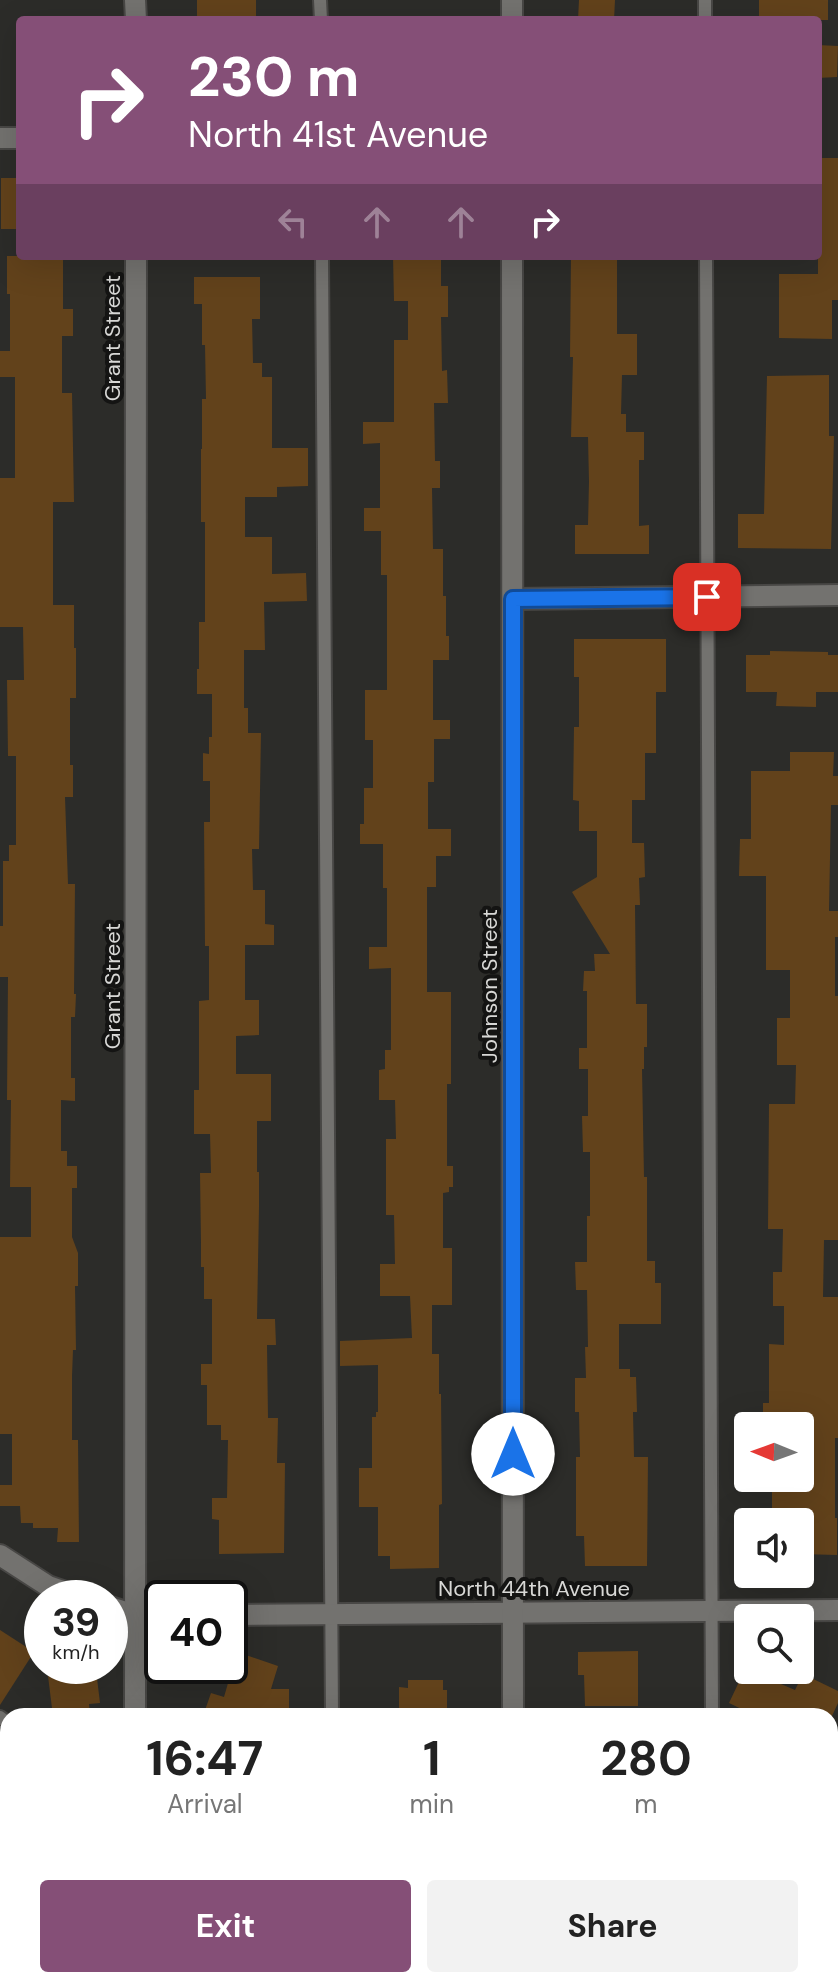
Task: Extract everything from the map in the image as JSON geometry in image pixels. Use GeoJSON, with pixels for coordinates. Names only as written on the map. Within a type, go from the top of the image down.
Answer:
{"type":"FeatureCollection","features":[{"type":"Feature","properties":{"kind":"street","name":"Grant Street"},"geometry":{"type":"LineString","coordinates":[[135,1708],[136,260]]}},
{"type":"Feature","properties":{"kind":"street","name":"Johnson Street"},"geometry":{"type":"LineString","coordinates":[[512,260],[513,1708]]}},
{"type":"Feature","properties":{"kind":"street"},"geometry":{"type":"LineString","coordinates":[[513,599],[838,595]]}},
{"type":"Feature","properties":{"kind":"street"},"geometry":{"type":"LineString","coordinates":[[0,1555],[39,1580]]}},
{"type":"Feature","properties":{"kind":"street","name":"North 44th Avenue"},"geometry":{"type":"LineString","coordinates":[[248,1615],[838,1610]]}},
{"type":"Feature","properties":{"kind":"street"},"geometry":{"type":"LineString","coordinates":[[128,1613],[144,1615]]}},
{"type":"Feature","properties":{"kind":"lane"},"geometry":{"type":"LineString","coordinates":[[322,260],[332,1708]]}},
{"type":"Feature","properties":{"kind":"lane"},"geometry":{"type":"LineString","coordinates":[[706,260],[712,1708]]}},
{"type":"Feature","properties":{"kind":"building"},"geometry":{"type":"Polygon","coordinates":[[[197,0],[256,0],[256,16],[197,16],[197,0]]]}},
{"type":"Feature","properties":{"kind":"building"},"geometry":{"type":"Polygon","coordinates":[[[579,0],[615,0],[614,16],[578,16],[579,0]]]}},
{"type":"Feature","properties":{"kind":"building"},"geometry":{"type":"Polygon","coordinates":[[[759,0],[828,0],[828,20],[822,20],[822,16],[759,16],[759,0]]]}},
{"type":"Feature","properties":{"kind":"building"},"geometry":{"type":"Polygon","coordinates":[[[822,45],[838,46],[837,77],[822,78],[822,45]]]}},
{"type":"Feature","properties":{"kind":"building"},"geometry":{"type":"Polygon","coordinates":[[[822,158],[838,158],[838,300],[832,300],[832,339],[779,338],[779,274],[818,274],[818,260],[822,260],[822,158]]]}},
{"type":"Feature","properties":{"kind":"building"},"geometry":{"type":"Polygon","coordinates":[[[1,178],[16,178],[16,229],[1,229],[1,178]]]}},
{"type":"Feature","properties":{"kind":"building"},"geometry":{"type":"Polygon","coordinates":[[[7,256],[16,256],[16,260],[63,260],[63,309],[73,309],[73,336],[62,336],[62,393],[72,393],[74,502],[53,502],[53,605],[74,605],[76,648],[76,698],[70,698],[73,797],[65,797],[68,884],[75,884],[76,994],[75,1017],[71,1017],[71,1078],[75,1078],[75,1101],[61,1100],[61,1151],[67,1151],[67,1166],[77,1166],[77,1188],[72,1188],[72,1237],[78,1253],[78,1286],[75,1286],[72,1440],[78,1440],[79,1542],[57,1542],[58,1528],[33,1528],[33,1523],[21,1523],[20,1506],[0,1506],[0,1485],[12,1485],[12,1434],[0,1434],[0,1237],[31,1237],[31,1187],[10,1187],[8,977],[0,977],[3,861],[9,861],[9,845],[16,845],[16,756],[8,756],[7,680],[24,680],[23,627],[0,627],[0,478],[15,478],[15,377],[0,377],[0,351],[10,351],[10,294],[7,294],[7,256]]]}},
{"type":"Feature","properties":{"kind":"building"},"geometry":{"type":"Polygon","coordinates":[[[393,260],[441,260],[441,286],[448,286],[448,317],[441,317],[442,371],[447,370],[448,403],[434,403],[435,461],[440,461],[440,488],[432,488],[433,549],[443,549],[443,596],[446,596],[449,660],[433,660],[433,720],[450,720],[450,739],[434,739],[434,782],[428,782],[428,829],[451,829],[451,856],[436,856],[436,887],[427,887],[427,992],[451,992],[447,1166],[453,1166],[453,1187],[443,1193],[443,1248],[452,1248],[452,1305],[432,1305],[432,1354],[439,1354],[441,1394],[439,1568],[390,1569],[390,1556],[378,1556],[378,1507],[359,1507],[359,1468],[372,1468],[372,1417],[376,1417],[378,1412],[378,1365],[340,1366],[340,1341],[412,1338],[410,1296],[380,1296],[380,1264],[395,1264],[394,1215],[386,1215],[386,1139],[396,1139],[395,1100],[379,1100],[379,1070],[385,1069],[385,1050],[391,1050],[391,968],[369,969],[369,947],[387,947],[383,844],[360,844],[360,824],[364,824],[364,788],[373,788],[373,740],[365,740],[365,690],[387,690],[387,575],[381,575],[381,531],[364,531],[364,508],[380,508],[380,443],[363,444],[363,422],[394,422],[394,340],[408,340],[408,301],[394,301],[393,260]]]}},
{"type":"Feature","properties":{"kind":"building"},"geometry":{"type":"Polygon","coordinates":[[[571,260],[617,260],[617,334],[637,334],[637,375],[622,375],[621,414],[626,414],[626,432],[644,432],[644,460],[639,460],[639,526],[649,525],[649,554],[575,554],[575,525],[588,525],[588,437],[571,437],[573,357],[570,357],[571,260]]]}},
{"type":"Feature","properties":{"kind":"building"},"geometry":{"type":"Polygon","coordinates":[[[194,277],[260,277],[260,319],[252,319],[253,363],[262,363],[262,377],[272,377],[272,448],[308,448],[308,486],[277,487],[277,497],[245,497],[245,537],[272,537],[272,574],[306,573],[307,601],[264,602],[265,650],[244,650],[244,708],[248,708],[248,733],[261,733],[259,849],[252,849],[253,890],[265,890],[265,924],[274,925],[274,945],[245,945],[245,1000],[259,1000],[259,1035],[236,1036],[236,1074],[271,1074],[271,1121],[257,1121],[257,1319],[275,1319],[276,1345],[267,1345],[268,1418],[278,1418],[277,1463],[285,1463],[284,1553],[219,1554],[219,1520],[212,1519],[212,1498],[227,1498],[228,1440],[221,1440],[221,1425],[207,1425],[207,1385],[201,1385],[201,1364],[212,1364],[212,1299],[204,1299],[200,1173],[211,1173],[210,1134],[194,1134],[194,1090],[199,1090],[199,1001],[209,1000],[209,946],[205,946],[204,822],[210,822],[210,781],[203,781],[203,753],[209,754],[209,737],[212,737],[212,694],[197,694],[199,622],[205,622],[201,449],[202,399],[206,399],[202,304],[194,304],[194,277]]]}},
{"type":"Feature","properties":{"kind":"building"},"geometry":{"type":"Polygon","coordinates":[[[829,375],[829,436],[834,436],[831,549],[738,548],[738,514],[764,514],[767,376],[829,375]]]}},
{"type":"Feature","properties":{"kind":"building"},"geometry":{"type":"Polygon","coordinates":[[[574,639],[666,639],[666,692],[656,692],[656,753],[645,753],[645,800],[632,800],[632,843],[644,843],[645,877],[639,878],[640,905],[635,905],[636,1004],[647,1004],[647,1047],[644,1047],[642,1069],[647,1261],[655,1261],[655,1283],[661,1283],[661,1324],[619,1324],[619,1369],[630,1369],[630,1377],[636,1377],[634,1457],[648,1457],[647,1566],[585,1566],[584,1536],[576,1536],[576,1457],[580,1457],[575,1378],[586,1378],[585,1347],[588,1347],[587,1290],[576,1290],[575,1262],[587,1262],[587,1216],[590,1216],[590,1152],[583,1152],[582,1116],[588,1116],[588,1069],[579,1069],[579,1048],[587,1048],[584,971],[595,971],[594,954],[610,954],[572,892],[597,877],[597,831],[579,831],[579,801],[573,800],[574,727],[579,727],[579,677],[574,677],[574,639]]]}},
{"type":"Feature","properties":{"kind":"building"},"geometry":{"type":"Polygon","coordinates":[[[770,651],[828,652],[828,655],[838,655],[838,692],[816,692],[816,707],[776,706],[777,692],[746,692],[746,655],[770,655],[770,651]]]}},
{"type":"Feature","properties":{"kind":"building"},"geometry":{"type":"Polygon","coordinates":[[[790,752],[834,752],[833,776],[838,776],[838,805],[831,805],[829,911],[838,911],[835,996],[838,996],[838,1240],[824,1240],[823,1297],[838,1297],[838,1438],[835,1438],[837,1555],[814,1554],[814,1508],[772,1508],[772,1492],[814,1492],[814,1412],[763,1412],[763,1403],[769,1403],[769,1344],[784,1345],[784,1306],[773,1306],[773,1272],[782,1272],[783,1229],[768,1229],[769,1104],[795,1104],[796,1065],[777,1065],[777,1018],[790,1018],[790,970],[766,970],[766,876],[739,876],[740,839],[751,839],[751,771],[790,771],[790,752]]]}},
{"type":"Feature","properties":{"kind":"building"},"geometry":{"type":"Polygon","coordinates":[[[0,1630],[24,1646],[24,1668],[0,1705],[0,1630]]]}},
{"type":"Feature","properties":{"kind":"building"},"geometry":{"type":"Polygon","coordinates":[[[638,1651],[638,1706],[585,1706],[584,1675],[578,1675],[578,1652],[638,1651]]]}},
{"type":"Feature","properties":{"kind":"building"},"geometry":{"type":"Polygon","coordinates":[[[248,1656],[278,1666],[271,1689],[289,1689],[289,1708],[206,1708],[211,1693],[224,1697],[228,1684],[248,1684],[248,1656]]]}},
{"type":"Feature","properties":{"kind":"building"},"geometry":{"type":"Polygon","coordinates":[[[814,1679],[838,1691],[836,1708],[739,1708],[729,1703],[738,1684],[781,1684],[795,1690],[798,1684],[814,1684],[814,1679]]]}},
{"type":"Feature","properties":{"kind":"building"},"geometry":{"type":"Polygon","coordinates":[[[408,1680],[443,1680],[443,1690],[447,1690],[447,1708],[399,1708],[399,1687],[408,1688],[408,1680]]]}},
{"type":"Feature","properties":{"kind":"building"},"geometry":{"type":"Polygon","coordinates":[[[49,1684],[98,1684],[100,1703],[89,1704],[89,1708],[52,1708],[49,1684]]]}},
{"type":"Feature","properties":{"kind":"route"},"geometry":{"type":"LineString","coordinates":[[513,1454],[513,599],[707,597]]}}]}
